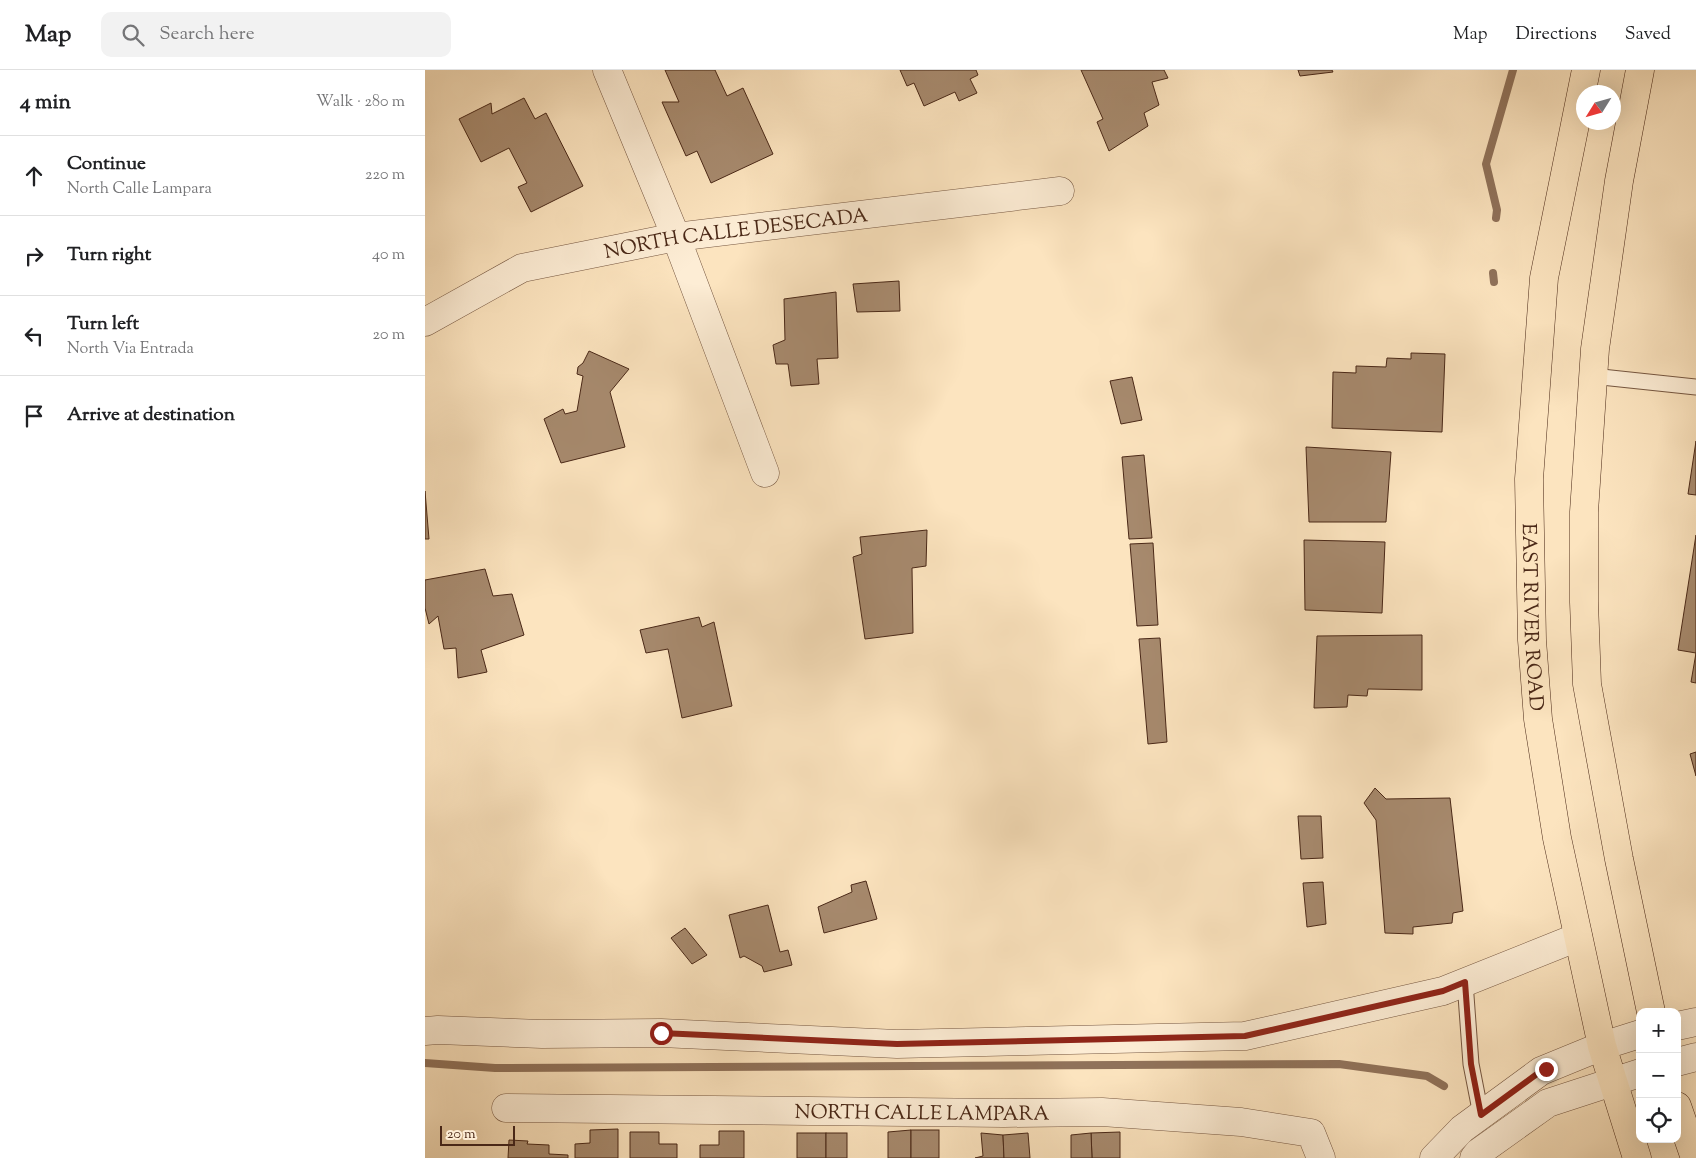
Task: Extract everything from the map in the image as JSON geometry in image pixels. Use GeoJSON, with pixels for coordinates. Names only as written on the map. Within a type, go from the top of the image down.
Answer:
{"type":"FeatureCollection","features":[{"type":"Feature","properties":{"kind":"main road","name":"EAST RIVER ROAD"},"geometry":{"type":"LineString","coordinates":[[1586,70],[1544,278],[1529,479],[1532,640],[1538,719],[1557,838],[1603,1046],[1612,1081],[1637,1158]]}},
{"type":"Feature","properties":{"kind":"main road"},"geometry":{"type":"LineString","coordinates":[[1640,70],[1619,181],[1592,376],[1584,512],[1584,602],[1587,684],[1619,859],[1650,1008]]}},
{"type":"Feature","properties":{"kind":"main road"},"geometry":{"type":"LineString","coordinates":[[1681,1118],[1695,1158]]}},
{"type":"Feature","properties":{"kind":"street"},"geometry":{"type":"LineString","coordinates":[[607,70],[676,237],[765,473]]}},
{"type":"Feature","properties":{"kind":"street","name":"NORTH CALLE DESECADA"},"geometry":{"type":"LineString","coordinates":[[425,322],[522,268],[676,237],[1060,191]]}},
{"type":"Feature","properties":{"kind":"street"},"geometry":{"type":"LineString","coordinates":[[425,1031],[542,1034],[661,1033],[897,1044],[1245,1036],[1443,991],[1578,937]]}},
{"type":"Feature","properties":{"kind":"street"},"geometry":{"type":"LineString","coordinates":[[1681,1025],[1696,1022]]}},
{"type":"Feature","properties":{"kind":"street"},"geometry":{"type":"LineString","coordinates":[[1434,1158],[1462,1129],[1541,1071],[1603,1046],[1636,1035]]}},
{"type":"Feature","properties":{"kind":"street"},"geometry":{"type":"LineString","coordinates":[[1681,1061],[1696,1056]]}},
{"type":"Feature","properties":{"kind":"street"},"geometry":{"type":"LineString","coordinates":[[1474,1158],[1478,1153],[1549,1102],[1636,1074]]}},
{"type":"Feature","properties":{"kind":"street","name":"NORTH CALLE LAMPARA"},"geometry":{"type":"LineString","coordinates":[[506,1108],[1004,1113],[1102,1112],[1241,1122],[1311,1133],[1321,1158]]}},
{"type":"Feature","properties":{"kind":"lane"},"geometry":{"type":"LineString","coordinates":[[1592,376],[1696,387]]}},
{"type":"Feature","properties":{"kind":"lane"},"geometry":{"type":"LineString","coordinates":[[1465,982],[1471,1064],[1481,1115]]}},
{"type":"Feature","properties":{"kind":"building"},"geometry":{"type":"Polygon","coordinates":[[[665,70],[715,70],[727,96],[743,88],[773,154],[711,183],[697,151],[686,156],[662,102],[679,102],[665,70]]]}},
{"type":"Feature","properties":{"kind":"building"},"geometry":{"type":"Polygon","coordinates":[[[900,70],[976,70],[978,75],[970,79],[977,93],[959,101],[955,92],[924,106],[914,83],[907,86],[900,70]]]}},
{"type":"Feature","properties":{"kind":"building"},"geometry":{"type":"Polygon","coordinates":[[[1081,70],[1164,70],[1168,78],[1152,82],[1159,105],[1144,113],[1148,126],[1109,151],[1097,122],[1103,119],[1081,70]]]}},
{"type":"Feature","properties":{"kind":"building"},"geometry":{"type":"Polygon","coordinates":[[[1298,70],[1332,70],[1333,72],[1300,76],[1298,70]]]}},
{"type":"Feature","properties":{"kind":"building"},"geometry":{"type":"Polygon","coordinates":[[[524,98],[535,119],[546,113],[583,186],[531,212],[518,187],[527,183],[509,148],[481,162],[459,119],[491,103],[492,114],[524,98]]]}},
{"type":"Feature","properties":{"kind":"building"},"geometry":{"type":"Polygon","coordinates":[[[899,281],[900,311],[857,312],[853,284],[899,281]]]}},
{"type":"Feature","properties":{"kind":"building"},"geometry":{"type":"Polygon","coordinates":[[[836,292],[838,358],[817,359],[819,384],[791,386],[788,364],[776,364],[773,345],[785,340],[784,299],[836,292]]]}},
{"type":"Feature","properties":{"kind":"building"},"geometry":{"type":"Polygon","coordinates":[[[589,351],[629,369],[610,392],[625,447],[561,463],[544,419],[563,409],[565,414],[577,411],[583,376],[577,374],[578,367],[583,363],[589,351]]]}},
{"type":"Feature","properties":{"kind":"building"},"geometry":{"type":"Polygon","coordinates":[[[1411,353],[1445,354],[1442,432],[1332,428],[1333,372],[1356,373],[1356,366],[1386,367],[1387,358],[1411,359],[1411,353]]]}},
{"type":"Feature","properties":{"kind":"building"},"geometry":{"type":"Polygon","coordinates":[[[1132,377],[1142,420],[1121,424],[1110,381],[1132,377]]]}},
{"type":"Feature","properties":{"kind":"building"},"geometry":{"type":"Polygon","coordinates":[[[1696,441],[1696,495],[1688,494],[1696,441]]]}},
{"type":"Feature","properties":{"kind":"building"},"geometry":{"type":"Polygon","coordinates":[[[1306,447],[1391,452],[1386,522],[1309,522],[1306,447]]]}},
{"type":"Feature","properties":{"kind":"building"},"geometry":{"type":"Polygon","coordinates":[[[1144,455],[1152,538],[1129,539],[1122,457],[1144,455]]]}},
{"type":"Feature","properties":{"kind":"building"},"geometry":{"type":"Polygon","coordinates":[[[425,491],[429,539],[425,539],[425,491]]]}},
{"type":"Feature","properties":{"kind":"building"},"geometry":{"type":"Polygon","coordinates":[[[927,530],[926,566],[912,568],[913,633],[865,639],[853,557],[862,554],[860,537],[927,530]]]}},
{"type":"Feature","properties":{"kind":"building"},"geometry":{"type":"Polygon","coordinates":[[[1696,535],[1696,653],[1678,650],[1696,535]]]}},
{"type":"Feature","properties":{"kind":"building"},"geometry":{"type":"Polygon","coordinates":[[[1304,540],[1385,542],[1382,613],[1305,610],[1304,540]]]}},
{"type":"Feature","properties":{"kind":"building"},"geometry":{"type":"Polygon","coordinates":[[[1153,543],[1158,625],[1137,626],[1130,544],[1153,543]]]}},
{"type":"Feature","properties":{"kind":"building"},"geometry":{"type":"Polygon","coordinates":[[[485,569],[493,596],[512,594],[524,635],[481,650],[487,672],[458,678],[456,648],[444,649],[438,616],[429,624],[425,608],[425,580],[485,569]]]}},
{"type":"Feature","properties":{"kind":"building"},"geometry":{"type":"Polygon","coordinates":[[[699,617],[702,627],[714,622],[732,706],[682,718],[668,649],[646,653],[640,630],[699,617]]]}},
{"type":"Feature","properties":{"kind":"building"},"geometry":{"type":"Polygon","coordinates":[[[1422,635],[1422,690],[1368,689],[1367,696],[1348,695],[1347,707],[1314,708],[1317,636],[1422,635]]]}},
{"type":"Feature","properties":{"kind":"building"},"geometry":{"type":"Polygon","coordinates":[[[1160,638],[1167,742],[1148,744],[1139,639],[1160,638]]]}},
{"type":"Feature","properties":{"kind":"building"},"geometry":{"type":"Polygon","coordinates":[[[1696,653],[1696,683],[1691,682],[1696,653]]]}},
{"type":"Feature","properties":{"kind":"building"},"geometry":{"type":"Polygon","coordinates":[[[1696,752],[1696,776],[1690,754],[1696,752]]]}},
{"type":"Feature","properties":{"kind":"building"},"geometry":{"type":"Polygon","coordinates":[[[1375,788],[1386,799],[1450,798],[1463,911],[1453,913],[1452,923],[1413,927],[1413,934],[1385,933],[1376,820],[1364,803],[1375,788]]]}},
{"type":"Feature","properties":{"kind":"building"},"geometry":{"type":"Polygon","coordinates":[[[1298,816],[1321,816],[1323,858],[1301,859],[1298,816]]]}},
{"type":"Feature","properties":{"kind":"building"},"geometry":{"type":"Polygon","coordinates":[[[866,881],[877,919],[824,933],[818,907],[852,892],[851,885],[866,881]]]}},
{"type":"Feature","properties":{"kind":"building"},"geometry":{"type":"Polygon","coordinates":[[[1323,882],[1326,924],[1307,927],[1303,883],[1323,882]]]}},
{"type":"Feature","properties":{"kind":"building"},"geometry":{"type":"Polygon","coordinates":[[[768,905],[780,952],[788,950],[792,965],[764,972],[762,966],[744,956],[740,958],[729,915],[768,905]]]}},
{"type":"Feature","properties":{"kind":"building"},"geometry":{"type":"Polygon","coordinates":[[[685,928],[707,955],[692,964],[671,938],[685,928]]]}},
{"type":"Feature","properties":{"kind":"building"},"geometry":{"type":"Polygon","coordinates":[[[618,1129],[618,1158],[575,1158],[575,1144],[590,1143],[590,1130],[618,1129]]]}},
{"type":"Feature","properties":{"kind":"building"},"geometry":{"type":"Polygon","coordinates":[[[911,1130],[911,1158],[888,1158],[888,1132],[911,1130]]]}},
{"type":"Feature","properties":{"kind":"building"},"geometry":{"type":"Polygon","coordinates":[[[911,1130],[939,1130],[939,1158],[911,1158],[911,1130]]]}},
{"type":"Feature","properties":{"kind":"building"},"geometry":{"type":"Polygon","coordinates":[[[719,1131],[744,1131],[744,1158],[700,1158],[700,1145],[719,1145],[719,1131]]]}},
{"type":"Feature","properties":{"kind":"building"},"geometry":{"type":"Polygon","coordinates":[[[630,1132],[659,1132],[659,1144],[677,1144],[677,1158],[630,1158],[630,1132]]]}},
{"type":"Feature","properties":{"kind":"building"},"geometry":{"type":"Polygon","coordinates":[[[1120,1132],[1120,1158],[1092,1158],[1091,1133],[1120,1132]]]}},
{"type":"Feature","properties":{"kind":"building"},"geometry":{"type":"Polygon","coordinates":[[[797,1133],[826,1133],[826,1158],[797,1158],[797,1133]]]}},
{"type":"Feature","properties":{"kind":"building"},"geometry":{"type":"Polygon","coordinates":[[[826,1133],[847,1133],[847,1158],[826,1158],[826,1133]]]}},
{"type":"Feature","properties":{"kind":"building"},"geometry":{"type":"Polygon","coordinates":[[[981,1133],[1003,1135],[1004,1158],[975,1158],[983,1156],[981,1133]]]}},
{"type":"Feature","properties":{"kind":"building"},"geometry":{"type":"Polygon","coordinates":[[[1028,1133],[1030,1158],[1004,1158],[1003,1135],[1028,1133]]]}},
{"type":"Feature","properties":{"kind":"building"},"geometry":{"type":"Polygon","coordinates":[[[1091,1133],[1092,1158],[1071,1158],[1071,1135],[1091,1133]]]}},
{"type":"Feature","properties":{"kind":"building"},"geometry":{"type":"Polygon","coordinates":[[[509,1140],[528,1141],[527,1144],[549,1145],[549,1154],[568,1155],[568,1158],[508,1158],[509,1140]]]}},
{"type":"Feature","properties":{"kind":"waterway"},"geometry":{"type":"LineString","coordinates":[[1496,218],[1497,210],[1486,164],[1513,70]]}},
{"type":"Feature","properties":{"kind":"waterway"},"geometry":{"type":"LineString","coordinates":[[1493,273],[1494,282]]}},
{"type":"Feature","properties":{"kind":"waterway"},"geometry":{"type":"LineString","coordinates":[[425,1063],[495,1068],[1339,1064],[1427,1076],[1444,1086]]}},
{"type":"Feature","properties":{"kind":"route"},"geometry":{"type":"LineString","coordinates":[[661,1033],[897,1044],[1245,1036],[1443,991],[1465,982],[1471,1064],[1481,1115],[1546,1069]]}}]}
